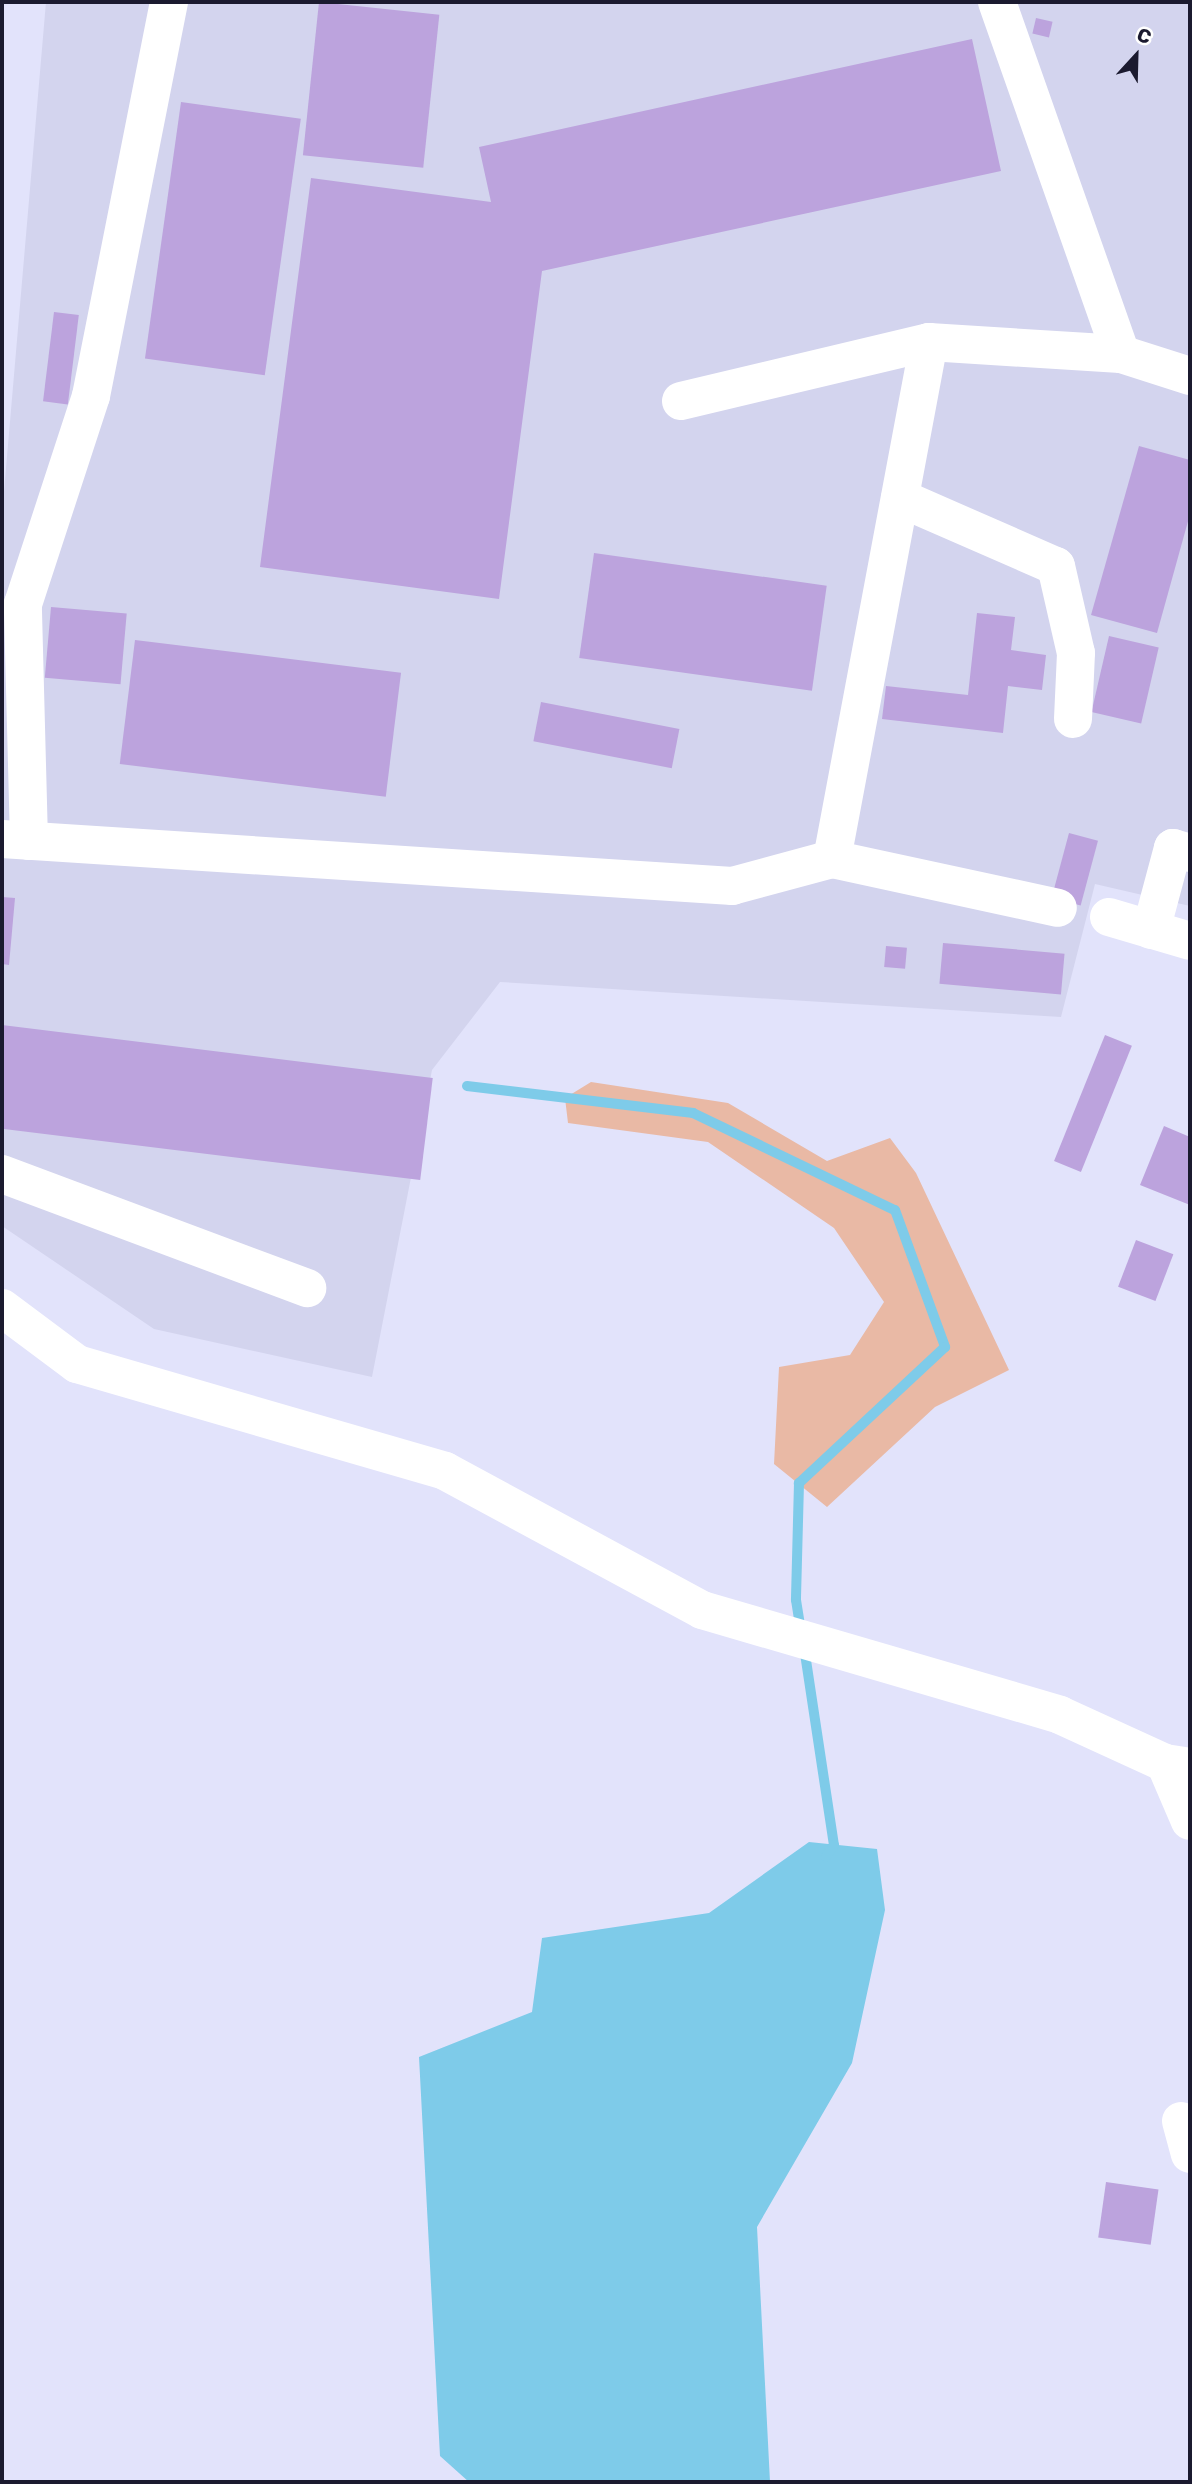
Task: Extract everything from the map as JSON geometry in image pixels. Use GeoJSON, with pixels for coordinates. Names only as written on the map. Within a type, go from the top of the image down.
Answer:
{"type":"FeatureCollection","features":[{"type":"Feature","properties":{"kind":"lane"},"geometry":{"type":"LineString","coordinates":[[169,2],[91,397],[23,604],[15,840],[732,886],[832,859],[1058,908]]}},
{"type":"Feature","properties":{"kind":"lane"},"geometry":{"type":"LineString","coordinates":[[997,2],[1121,354]]}},
{"type":"Feature","properties":{"kind":"lane"},"geometry":{"type":"LineString","coordinates":[[832,859],[929,341]]}},
{"type":"Feature","properties":{"kind":"lane"},"geometry":{"type":"LineString","coordinates":[[681,401],[929,341],[1121,354],[1190,376]]}},
{"type":"Feature","properties":{"kind":"lane"},"geometry":{"type":"LineString","coordinates":[[900,498],[1056,566],[1076,653],[1073,719]]}},
{"type":"Feature","properties":{"kind":"lane"},"geometry":{"type":"LineString","coordinates":[[1151,930],[1173,848],[1190,853]]}},
{"type":"Feature","properties":{"kind":"lane"},"geometry":{"type":"LineString","coordinates":[[1109,917],[1190,941]]}},
{"type":"Feature","properties":{"kind":"lane"},"geometry":{"type":"LineString","coordinates":[[2,1174],[307,1289]]}},
{"type":"Feature","properties":{"kind":"lane"},"geometry":{"type":"LineString","coordinates":[[2,1308],[77,1364],[445,1471],[702,1610],[1060,1715],[1178,1765],[1190,1821]]}},
{"type":"Feature","properties":{"kind":"shaded area"},"geometry":{"type":"Polygon","coordinates":[[[46,2],[1190,2],[1190,906],[1095,884],[1061,1017],[500,982],[432,1070],[372,1377],[154,1329],[2,1226],[2,515],[46,2]]]}},
{"type":"Feature","properties":{"kind":"shaded area"},"geometry":{"type":"Polygon","coordinates":[[[591,1082],[728,1103],[827,1161],[890,1138],[916,1173],[1009,1370],[935,1407],[827,1507],[774,1464],[779,1367],[850,1355],[884,1302],[834,1228],[708,1142],[568,1123],[565,1098],[591,1082]]]}},
{"type":"Feature","properties":{"kind":"water"},"geometry":{"type":"Polygon","coordinates":[[[809,1842],[877,1849],[885,1910],[852,2063],[757,2227],[770,2482],[469,2482],[440,2456],[419,2057],[532,2012],[542,1938],[709,1913],[809,1842]]]}},
{"type":"Feature","properties":{"kind":"building"},"geometry":{"type":"Polygon","coordinates":[[[319,2],[439,15],[423,168],[303,155],[319,2]]]}},
{"type":"Feature","properties":{"kind":"building"},"geometry":{"type":"Polygon","coordinates":[[[1036,18],[1053,22],[1049,37],[1032,34],[1036,18]]]}},
{"type":"Feature","properties":{"kind":"building"},"geometry":{"type":"Polygon","coordinates":[[[972,39],[1001,171],[542,271],[499,599],[260,567],[311,178],[491,202],[479,147],[972,39]]]}},
{"type":"Feature","properties":{"kind":"building"},"geometry":{"type":"Polygon","coordinates":[[[181,102],[301,119],[265,375],[145,358],[181,102]]]}},
{"type":"Feature","properties":{"kind":"building"},"geometry":{"type":"Polygon","coordinates":[[[54,312],[79,315],[68,404],[43,401],[54,312]]]}},
{"type":"Feature","properties":{"kind":"building"},"geometry":{"type":"Polygon","coordinates":[[[1139,446],[1190,460],[1190,514],[1157,633],[1091,615],[1139,446]]]}},
{"type":"Feature","properties":{"kind":"building"},"geometry":{"type":"Polygon","coordinates":[[[594,553],[827,586],[812,691],[579,658],[594,553]]]}},
{"type":"Feature","properties":{"kind":"building"},"geometry":{"type":"Polygon","coordinates":[[[51,607],[127,614],[121,684],[45,678],[51,607]]]}},
{"type":"Feature","properties":{"kind":"building"},"geometry":{"type":"Polygon","coordinates":[[[977,613],[1015,617],[1011,650],[1046,655],[1042,690],[1008,686],[1003,733],[882,719],[886,686],[968,695],[977,613]]]}},
{"type":"Feature","properties":{"kind":"building"},"geometry":{"type":"Polygon","coordinates":[[[1109,636],[1159,647],[1141,723],[1091,712],[1109,636]]]}},
{"type":"Feature","properties":{"kind":"building"},"geometry":{"type":"Polygon","coordinates":[[[135,640],[401,673],[386,797],[120,764],[135,640]]]}},
{"type":"Feature","properties":{"kind":"building"},"geometry":{"type":"Polygon","coordinates":[[[541,702],[679,729],[672,768],[533,741],[541,702]]]}},
{"type":"Feature","properties":{"kind":"building"},"geometry":{"type":"Polygon","coordinates":[[[1069,833],[1098,841],[1081,905],[1052,898],[1069,833]]]}},
{"type":"Feature","properties":{"kind":"building"},"geometry":{"type":"Polygon","coordinates":[[[2,897],[15,898],[9,965],[2,964],[2,897]]]}},
{"type":"Feature","properties":{"kind":"building"},"geometry":{"type":"Polygon","coordinates":[[[943,943],[1065,954],[1061,994],[939,984],[943,943]]]}},
{"type":"Feature","properties":{"kind":"building"},"geometry":{"type":"Polygon","coordinates":[[[886,946],[907,948],[905,969],[884,967],[886,946]]]}},
{"type":"Feature","properties":{"kind":"building"},"geometry":{"type":"Polygon","coordinates":[[[2,1025],[433,1078],[420,1180],[2,1129],[2,1025]]]}},
{"type":"Feature","properties":{"kind":"building"},"geometry":{"type":"Polygon","coordinates":[[[1105,1035],[1132,1046],[1081,1172],[1054,1161],[1105,1035]]]}},
{"type":"Feature","properties":{"kind":"building"},"geometry":{"type":"Polygon","coordinates":[[[1164,1126],[1190,1137],[1190,1205],[1140,1185],[1164,1126]]]}},
{"type":"Feature","properties":{"kind":"building"},"geometry":{"type":"Polygon","coordinates":[[[1136,1240],[1173,1254],[1155,1301],[1118,1287],[1136,1240]]]}},
{"type":"Feature","properties":{"kind":"building"},"geometry":{"type":"Polygon","coordinates":[[[1106,2182],[1158,2189],[1151,2245],[1098,2237],[1106,2182]]]}},
{"type":"Feature","properties":{"kind":"waterway"},"geometry":{"type":"LineString","coordinates":[[467,1086],[693,1113],[895,1210],[945,1347],[799,1483],[796,1600],[801,1631]]}},
{"type":"Feature","properties":{"kind":"waterway"},"geometry":{"type":"LineString","coordinates":[[804,1647],[834,1845],[826,1857]]}}]}
